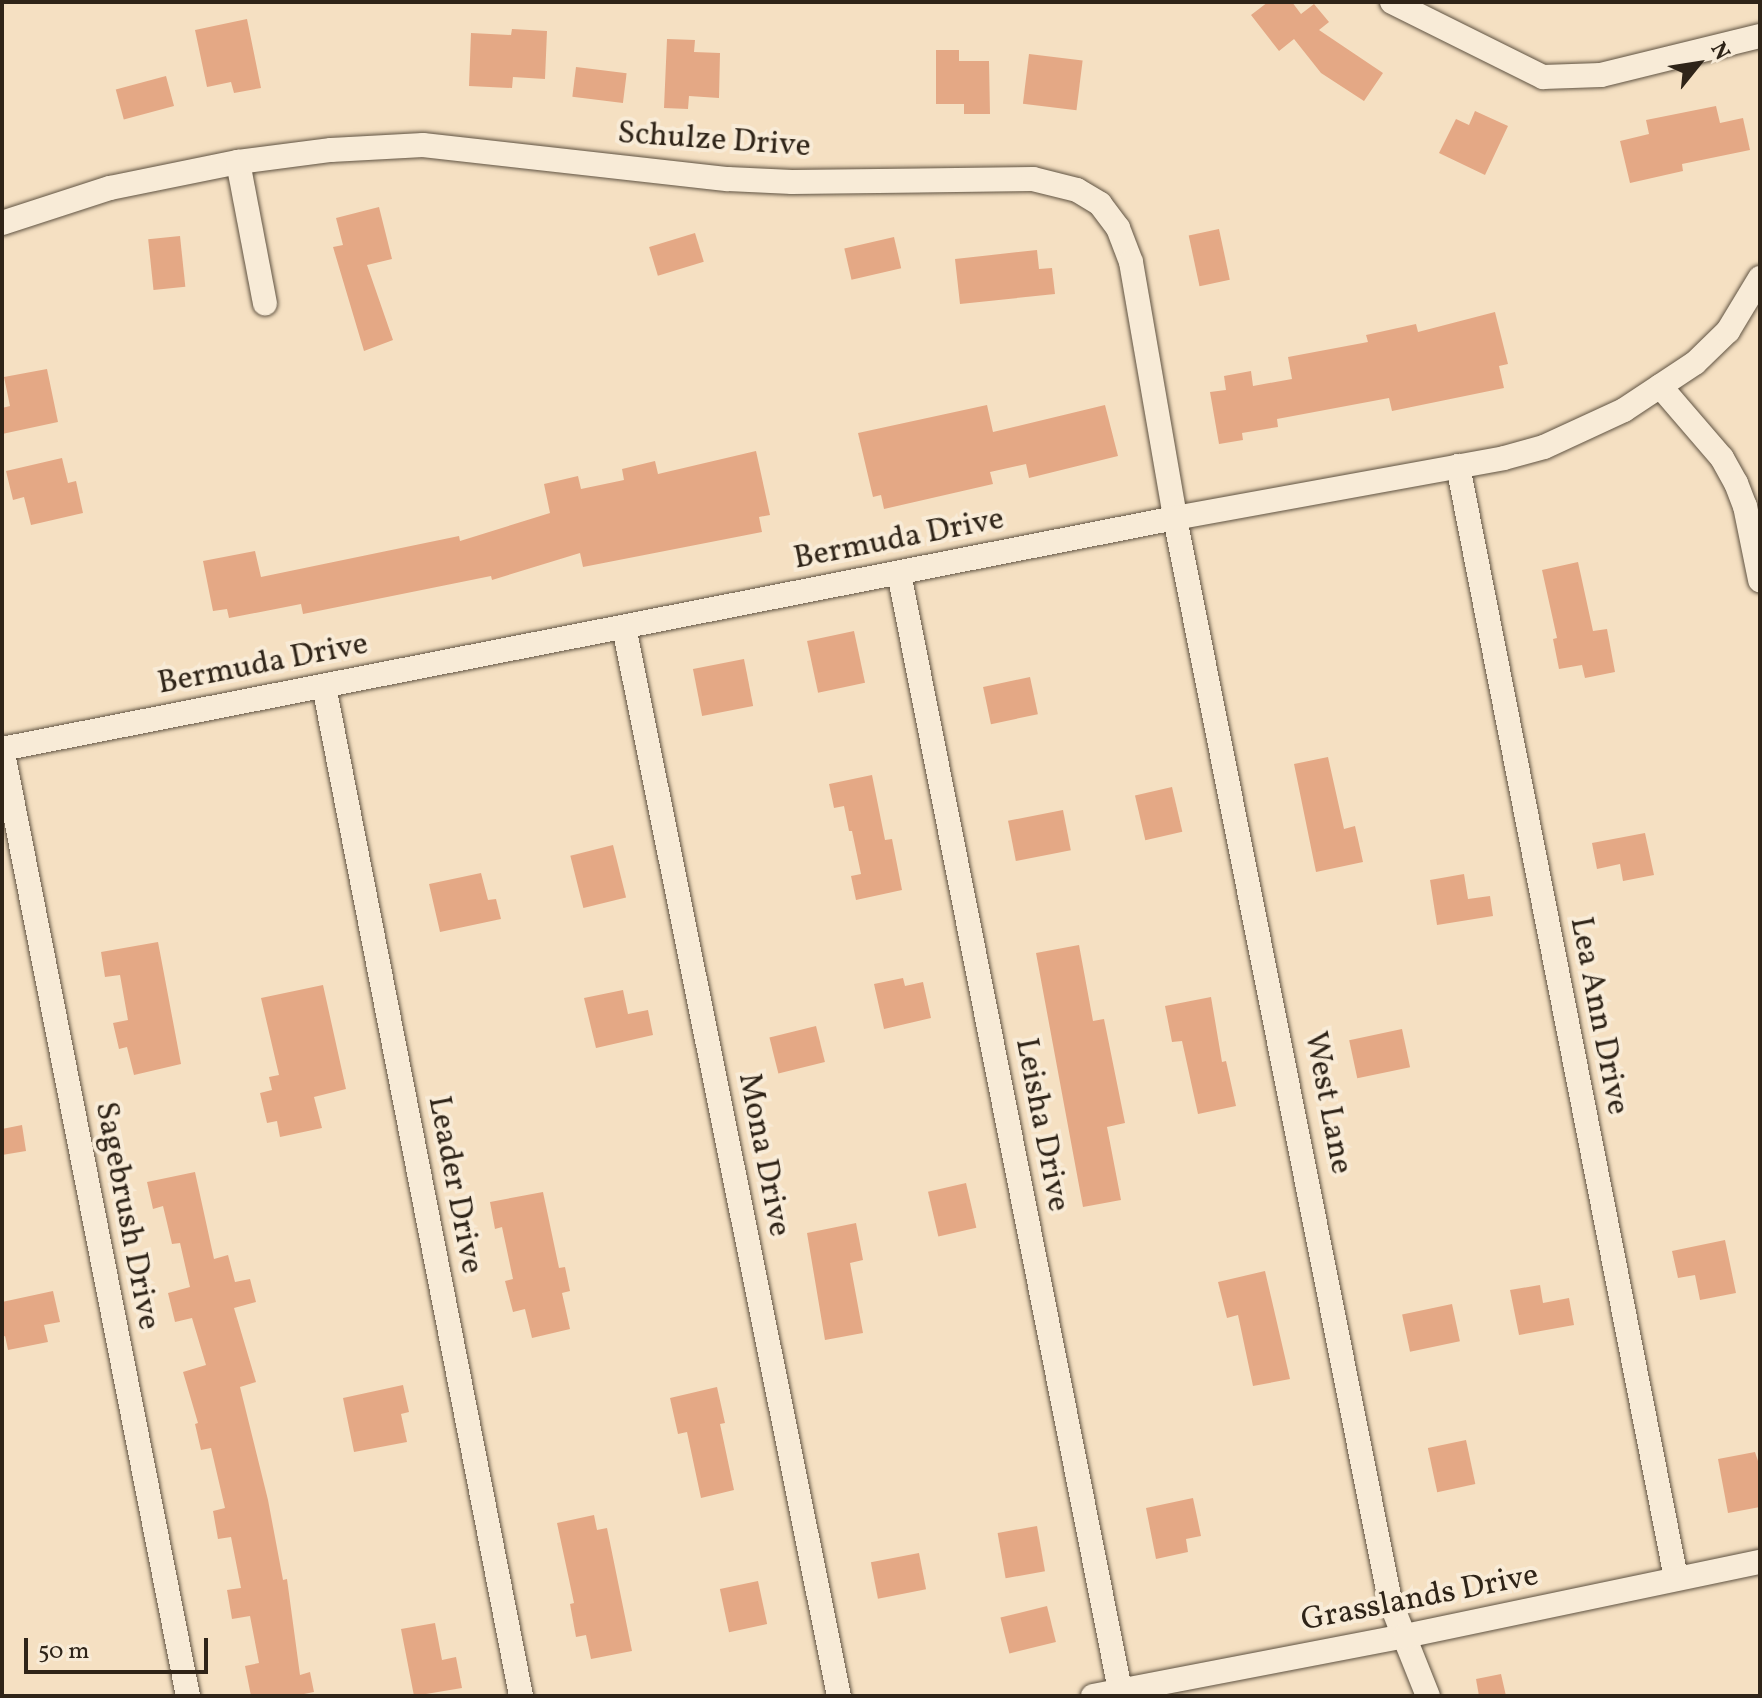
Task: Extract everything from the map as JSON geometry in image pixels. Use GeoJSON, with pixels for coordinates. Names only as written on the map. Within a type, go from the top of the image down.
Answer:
{"type":"FeatureCollection","features":[{"type":"Feature","properties":{"kind":"street"},"geometry":{"type":"LineString","coordinates":[[1392,2],[1543,77],[1601,75],[1760,36]]}},
{"type":"Feature","properties":{"kind":"street","name":"Schulze Drive"},"geometry":{"type":"LineString","coordinates":[[2,223],[110,188],[238,162],[331,150],[423,145],[728,179],[792,182],[1033,179],[1077,190],[1100,204],[1118,228],[1131,262],[1175,518]]}},
{"type":"Feature","properties":{"kind":"street"},"geometry":{"type":"LineString","coordinates":[[238,162],[265,303]]}},
{"type":"Feature","properties":{"kind":"street","name":"Bermuda Drive"},"geometry":{"type":"LineString","coordinates":[[2,749],[1544,447],[1624,410],[1695,363],[1728,331],[1758,286]]}},
{"type":"Feature","properties":{"kind":"street"},"geometry":{"type":"LineString","coordinates":[[1660,386],[1722,458],[1736,483],[1745,506],[1760,580]]}},
{"type":"Feature","properties":{"kind":"street","name":"Lea Ann Drive"},"geometry":{"type":"LineString","coordinates":[[1458,466],[1676,1578]]}},
{"type":"Feature","properties":{"kind":"street","name":"West Lane"},"geometry":{"type":"LineString","coordinates":[[1175,518],[1306,1160],[1390,1601],[1428,1696]]}},
{"type":"Feature","properties":{"kind":"street","name":"Leisha Drive"},"geometry":{"type":"LineString","coordinates":[[899,573],[1120,1690]]}},
{"type":"Feature","properties":{"kind":"street","name":"Mona Drive"},"geometry":{"type":"LineString","coordinates":[[624,627],[839,1696]]}},
{"type":"Feature","properties":{"kind":"street","name":"Leader Drive"},"geometry":{"type":"LineString","coordinates":[[324,686],[521,1696]]}},
{"type":"Feature","properties":{"kind":"street","name":"Sagebrush Drive"},"geometry":{"type":"LineString","coordinates":[[2,749],[188,1696]]}},
{"type":"Feature","properties":{"kind":"street","name":"Grasslands Drive"},"geometry":{"type":"LineString","coordinates":[[1093,1696],[1405,1636],[1760,1562]]}},
{"type":"Feature","properties":{"kind":"building"},"geometry":{"type":"Polygon","coordinates":[[[1268,2],[1292,2],[1301,14],[1314,4],[1329,22],[1319,30],[1383,73],[1364,101],[1321,73],[1294,39],[1279,51],[1251,15],[1268,2]]]}},
{"type":"Feature","properties":{"kind":"building"},"geometry":{"type":"Polygon","coordinates":[[[247,19],[261,88],[234,93],[231,82],[207,87],[195,30],[247,19]]]}},
{"type":"Feature","properties":{"kind":"building"},"geometry":{"type":"Polygon","coordinates":[[[512,29],[547,31],[545,79],[513,77],[512,88],[469,86],[471,33],[511,35],[512,29]]]}},
{"type":"Feature","properties":{"kind":"building"},"geometry":{"type":"Polygon","coordinates":[[[667,39],[695,40],[694,52],[720,53],[719,98],[689,96],[688,109],[664,108],[667,39]]]}},
{"type":"Feature","properties":{"kind":"building"},"geometry":{"type":"Polygon","coordinates":[[[936,50],[959,50],[959,61],[989,61],[990,114],[964,114],[964,104],[936,104],[936,50]]]}},
{"type":"Feature","properties":{"kind":"building"},"geometry":{"type":"Polygon","coordinates":[[[1029,54],[1083,61],[1077,110],[1023,104],[1029,54]]]}},
{"type":"Feature","properties":{"kind":"building"},"geometry":{"type":"Polygon","coordinates":[[[576,67],[627,73],[623,103],[572,97],[576,67]]]}},
{"type":"Feature","properties":{"kind":"building"},"geometry":{"type":"Polygon","coordinates":[[[166,76],[174,106],[124,119],[116,89],[166,76]]]}},
{"type":"Feature","properties":{"kind":"building"},"geometry":{"type":"Polygon","coordinates":[[[1716,106],[1720,123],[1743,118],[1750,150],[1682,164],[1683,171],[1630,183],[1620,141],[1649,134],[1646,120],[1716,106]]]}},
{"type":"Feature","properties":{"kind":"building"},"geometry":{"type":"Polygon","coordinates":[[[1475,111],[1508,126],[1485,175],[1439,153],[1456,119],[1469,125],[1475,111]]]}},
{"type":"Feature","properties":{"kind":"building"},"geometry":{"type":"Polygon","coordinates":[[[379,207],[392,259],[367,265],[393,340],[364,351],[333,247],[343,245],[336,218],[379,207]]]}},
{"type":"Feature","properties":{"kind":"building"},"geometry":{"type":"Polygon","coordinates":[[[1219,229],[1230,280],[1199,286],[1189,235],[1219,229]]]}},
{"type":"Feature","properties":{"kind":"building"},"geometry":{"type":"Polygon","coordinates":[[[695,233],[704,262],[658,276],[649,247],[695,233]]]}},
{"type":"Feature","properties":{"kind":"building"},"geometry":{"type":"Polygon","coordinates":[[[180,236],[185,287],[154,290],[148,239],[180,236]]]}},
{"type":"Feature","properties":{"kind":"building"},"geometry":{"type":"Polygon","coordinates":[[[894,237],[901,268],[852,280],[844,248],[894,237]]]}},
{"type":"Feature","properties":{"kind":"building"},"geometry":{"type":"Polygon","coordinates":[[[1037,250],[1039,269],[1052,268],[1055,294],[960,304],[955,259],[1037,250]]]}},
{"type":"Feature","properties":{"kind":"building"},"geometry":{"type":"Polygon","coordinates":[[[1495,312],[1508,364],[1499,366],[1504,388],[1392,411],[1389,398],[1277,419],[1278,427],[1242,433],[1243,440],[1219,444],[1210,392],[1226,390],[1224,376],[1251,371],[1253,386],[1292,379],[1288,357],[1368,342],[1366,335],[1416,324],[1418,332],[1495,312]]]}},
{"type":"Feature","properties":{"kind":"building"},"geometry":{"type":"Polygon","coordinates":[[[47,369],[58,422],[2,434],[2,408],[10,406],[4,377],[47,369]]]}},
{"type":"Feature","properties":{"kind":"building"},"geometry":{"type":"Polygon","coordinates":[[[987,405],[993,432],[1105,405],[1118,456],[1029,478],[1026,464],[990,472],[993,484],[884,509],[881,495],[873,497],[858,433],[987,405]]]}},
{"type":"Feature","properties":{"kind":"building"},"geometry":{"type":"Polygon","coordinates":[[[756,451],[770,515],[759,517],[762,532],[583,567],[580,553],[492,580],[491,576],[303,614],[301,604],[229,618],[227,609],[213,611],[203,561],[255,551],[261,577],[459,536],[460,541],[550,513],[544,484],[578,476],[581,489],[624,480],[622,469],[655,461],[658,474],[756,451]]]}},
{"type":"Feature","properties":{"kind":"building"},"geometry":{"type":"Polygon","coordinates":[[[62,458],[68,483],[76,481],[83,513],[31,525],[24,497],[13,500],[6,471],[62,458]]]}},
{"type":"Feature","properties":{"kind":"building"},"geometry":{"type":"Polygon","coordinates":[[[1578,562],[1593,631],[1607,629],[1615,672],[1585,678],[1582,665],[1559,669],[1553,639],[1557,638],[1542,570],[1578,562]]]}},
{"type":"Feature","properties":{"kind":"building"},"geometry":{"type":"Polygon","coordinates":[[[854,631],[865,683],[818,693],[807,641],[854,631]]]}},
{"type":"Feature","properties":{"kind":"building"},"geometry":{"type":"Polygon","coordinates":[[[744,659],[753,706],[702,716],[693,669],[744,659]]]}},
{"type":"Feature","properties":{"kind":"building"},"geometry":{"type":"Polygon","coordinates":[[[1030,677],[1038,714],[991,724],[983,687],[1030,677]]]}},
{"type":"Feature","properties":{"kind":"building"},"geometry":{"type":"Polygon","coordinates":[[[1328,757],[1344,829],[1355,826],[1363,862],[1316,872],[1294,764],[1328,757]]]}},
{"type":"Feature","properties":{"kind":"building"},"geometry":{"type":"Polygon","coordinates":[[[872,775],[885,840],[892,839],[902,890],[856,900],[851,876],[861,874],[852,831],[849,831],[844,806],[834,808],[829,784],[872,775]]]}},
{"type":"Feature","properties":{"kind":"building"},"geometry":{"type":"Polygon","coordinates":[[[1172,787],[1182,832],[1145,840],[1135,796],[1172,787]]]}},
{"type":"Feature","properties":{"kind":"building"},"geometry":{"type":"Polygon","coordinates":[[[1063,810],[1071,850],[1016,861],[1008,821],[1063,810]]]}},
{"type":"Feature","properties":{"kind":"building"},"geometry":{"type":"Polygon","coordinates":[[[1645,833],[1654,875],[1623,881],[1620,864],[1597,869],[1592,843],[1645,833]]]}},
{"type":"Feature","properties":{"kind":"building"},"geometry":{"type":"Polygon","coordinates":[[[613,845],[626,897],[583,908],[570,856],[613,845]]]}},
{"type":"Feature","properties":{"kind":"building"},"geometry":{"type":"Polygon","coordinates":[[[481,873],[488,900],[496,899],[501,919],[440,932],[429,884],[481,873]]]}},
{"type":"Feature","properties":{"kind":"building"},"geometry":{"type":"Polygon","coordinates":[[[1464,874],[1468,899],[1490,896],[1493,916],[1437,925],[1430,880],[1464,874]]]}},
{"type":"Feature","properties":{"kind":"building"},"geometry":{"type":"Polygon","coordinates":[[[158,942],[181,1064],[134,1075],[127,1047],[119,1049],[113,1023],[128,1020],[120,975],[105,977],[101,952],[158,942]]]}},
{"type":"Feature","properties":{"kind":"building"},"geometry":{"type":"Polygon","coordinates":[[[1079,945],[1093,1021],[1104,1019],[1125,1123],[1107,1127],[1121,1200],[1083,1207],[1036,953],[1079,945]]]}},
{"type":"Feature","properties":{"kind":"building"},"geometry":{"type":"Polygon","coordinates":[[[903,978],[905,986],[923,982],[931,1018],[884,1029],[874,984],[903,978]]]}},
{"type":"Feature","properties":{"kind":"building"},"geometry":{"type":"Polygon","coordinates":[[[323,985],[346,1089],[314,1097],[322,1128],[280,1137],[277,1121],[267,1123],[260,1093],[272,1090],[269,1077],[279,1075],[261,998],[323,985]]]}},
{"type":"Feature","properties":{"kind":"building"},"geometry":{"type":"Polygon","coordinates":[[[623,990],[628,1014],[648,1010],[653,1035],[596,1048],[584,998],[623,990]]]}},
{"type":"Feature","properties":{"kind":"building"},"geometry":{"type":"Polygon","coordinates":[[[1211,997],[1222,1062],[1226,1061],[1236,1106],[1198,1114],[1182,1041],[1172,1042],[1165,1006],[1211,997]]]}},
{"type":"Feature","properties":{"kind":"building"},"geometry":{"type":"Polygon","coordinates":[[[816,1026],[825,1062],[778,1074],[769,1038],[816,1026]]]}},
{"type":"Feature","properties":{"kind":"building"},"geometry":{"type":"Polygon","coordinates":[[[1402,1029],[1410,1067],[1357,1078],[1349,1040],[1402,1029]]]}},
{"type":"Feature","properties":{"kind":"building"},"geometry":{"type":"Polygon","coordinates":[[[22,1125],[26,1151],[2,1155],[2,1129],[22,1125]]]}},
{"type":"Feature","properties":{"kind":"building"},"geometry":{"type":"Polygon","coordinates":[[[195,1172],[214,1259],[228,1255],[235,1282],[250,1279],[256,1302],[234,1308],[256,1382],[240,1387],[268,1500],[283,1580],[287,1579],[300,1675],[310,1672],[314,1692],[294,1696],[251,1696],[245,1666],[259,1663],[250,1616],[232,1619],[227,1590],[241,1588],[231,1537],[218,1539],[213,1511],[225,1508],[211,1448],[201,1450],[195,1424],[198,1423],[183,1372],[206,1365],[192,1318],[175,1322],[168,1293],[190,1287],[180,1243],[172,1244],[163,1206],[153,1209],[147,1182],[195,1172]]]}},
{"type":"Feature","properties":{"kind":"building"},"geometry":{"type":"Polygon","coordinates":[[[966,1183],[976,1228],[938,1237],[928,1192],[966,1183]]]}},
{"type":"Feature","properties":{"kind":"building"},"geometry":{"type":"Polygon","coordinates":[[[543,1192],[559,1268],[565,1267],[570,1291],[562,1293],[570,1329],[532,1338],[525,1309],[513,1312],[505,1281],[513,1279],[502,1227],[495,1229],[490,1202],[543,1192]]]}},
{"type":"Feature","properties":{"kind":"building"},"geometry":{"type":"Polygon","coordinates":[[[856,1223],[863,1260],[850,1263],[863,1333],[825,1340],[807,1233],[856,1223]]]}},
{"type":"Feature","properties":{"kind":"building"},"geometry":{"type":"Polygon","coordinates":[[[1725,1240],[1736,1293],[1700,1300],[1695,1275],[1678,1278],[1672,1251],[1725,1240]]]}},
{"type":"Feature","properties":{"kind":"building"},"geometry":{"type":"Polygon","coordinates":[[[1265,1271],[1290,1379],[1253,1386],[1238,1315],[1227,1318],[1218,1282],[1265,1271]]]}},
{"type":"Feature","properties":{"kind":"building"},"geometry":{"type":"Polygon","coordinates":[[[1540,1285],[1543,1303],[1569,1298],[1574,1325],[1519,1335],[1510,1290],[1540,1285]]]}},
{"type":"Feature","properties":{"kind":"building"},"geometry":{"type":"Polygon","coordinates":[[[53,1291],[60,1322],[44,1325],[48,1342],[8,1350],[5,1336],[2,1337],[2,1302],[53,1291]]]}},
{"type":"Feature","properties":{"kind":"building"},"geometry":{"type":"Polygon","coordinates":[[[1452,1304],[1460,1341],[1410,1352],[1402,1315],[1452,1304]]]}},
{"type":"Feature","properties":{"kind":"building"},"geometry":{"type":"Polygon","coordinates":[[[403,1385],[409,1412],[401,1414],[407,1442],[354,1452],[343,1398],[403,1385]]]}},
{"type":"Feature","properties":{"kind":"building"},"geometry":{"type":"Polygon","coordinates":[[[717,1387],[725,1423],[720,1424],[734,1490],[701,1498],[687,1432],[678,1434],[670,1398],[717,1387]]]}},
{"type":"Feature","properties":{"kind":"building"},"geometry":{"type":"Polygon","coordinates":[[[1466,1440],[1475,1484],[1437,1492],[1428,1448],[1466,1440]]]}},
{"type":"Feature","properties":{"kind":"building"},"geometry":{"type":"Polygon","coordinates":[[[1755,1452],[1760,1467],[1760,1507],[1728,1513],[1718,1459],[1755,1452]]]}},
{"type":"Feature","properties":{"kind":"building"},"geometry":{"type":"Polygon","coordinates":[[[1193,1498],[1201,1536],[1186,1539],[1188,1552],[1156,1559],[1146,1508],[1193,1498]]]}},
{"type":"Feature","properties":{"kind":"building"},"geometry":{"type":"Polygon","coordinates":[[[594,1515],[597,1530],[607,1528],[632,1651],[591,1659],[586,1635],[576,1637],[570,1604],[574,1603],[557,1523],[594,1515]]]}},
{"type":"Feature","properties":{"kind":"building"},"geometry":{"type":"Polygon","coordinates":[[[1037,1526],[1045,1571],[1006,1578],[998,1533],[1037,1526]]]}},
{"type":"Feature","properties":{"kind":"building"},"geometry":{"type":"Polygon","coordinates":[[[919,1553],[926,1589],[878,1599],[871,1562],[919,1553]]]}},
{"type":"Feature","properties":{"kind":"building"},"geometry":{"type":"Polygon","coordinates":[[[758,1581],[767,1624],[729,1632],[720,1589],[758,1581]]]}},
{"type":"Feature","properties":{"kind":"building"},"geometry":{"type":"Polygon","coordinates":[[[1047,1606],[1056,1642],[1009,1654],[1000,1618],[1047,1606]]]}},
{"type":"Feature","properties":{"kind":"building"},"geometry":{"type":"Polygon","coordinates":[[[435,1623],[442,1660],[456,1657],[462,1688],[414,1696],[401,1629],[435,1623]]]}},
{"type":"Feature","properties":{"kind":"building"},"geometry":{"type":"Polygon","coordinates":[[[1501,1674],[1506,1696],[1479,1696],[1476,1679],[1501,1674]]]}}]}
